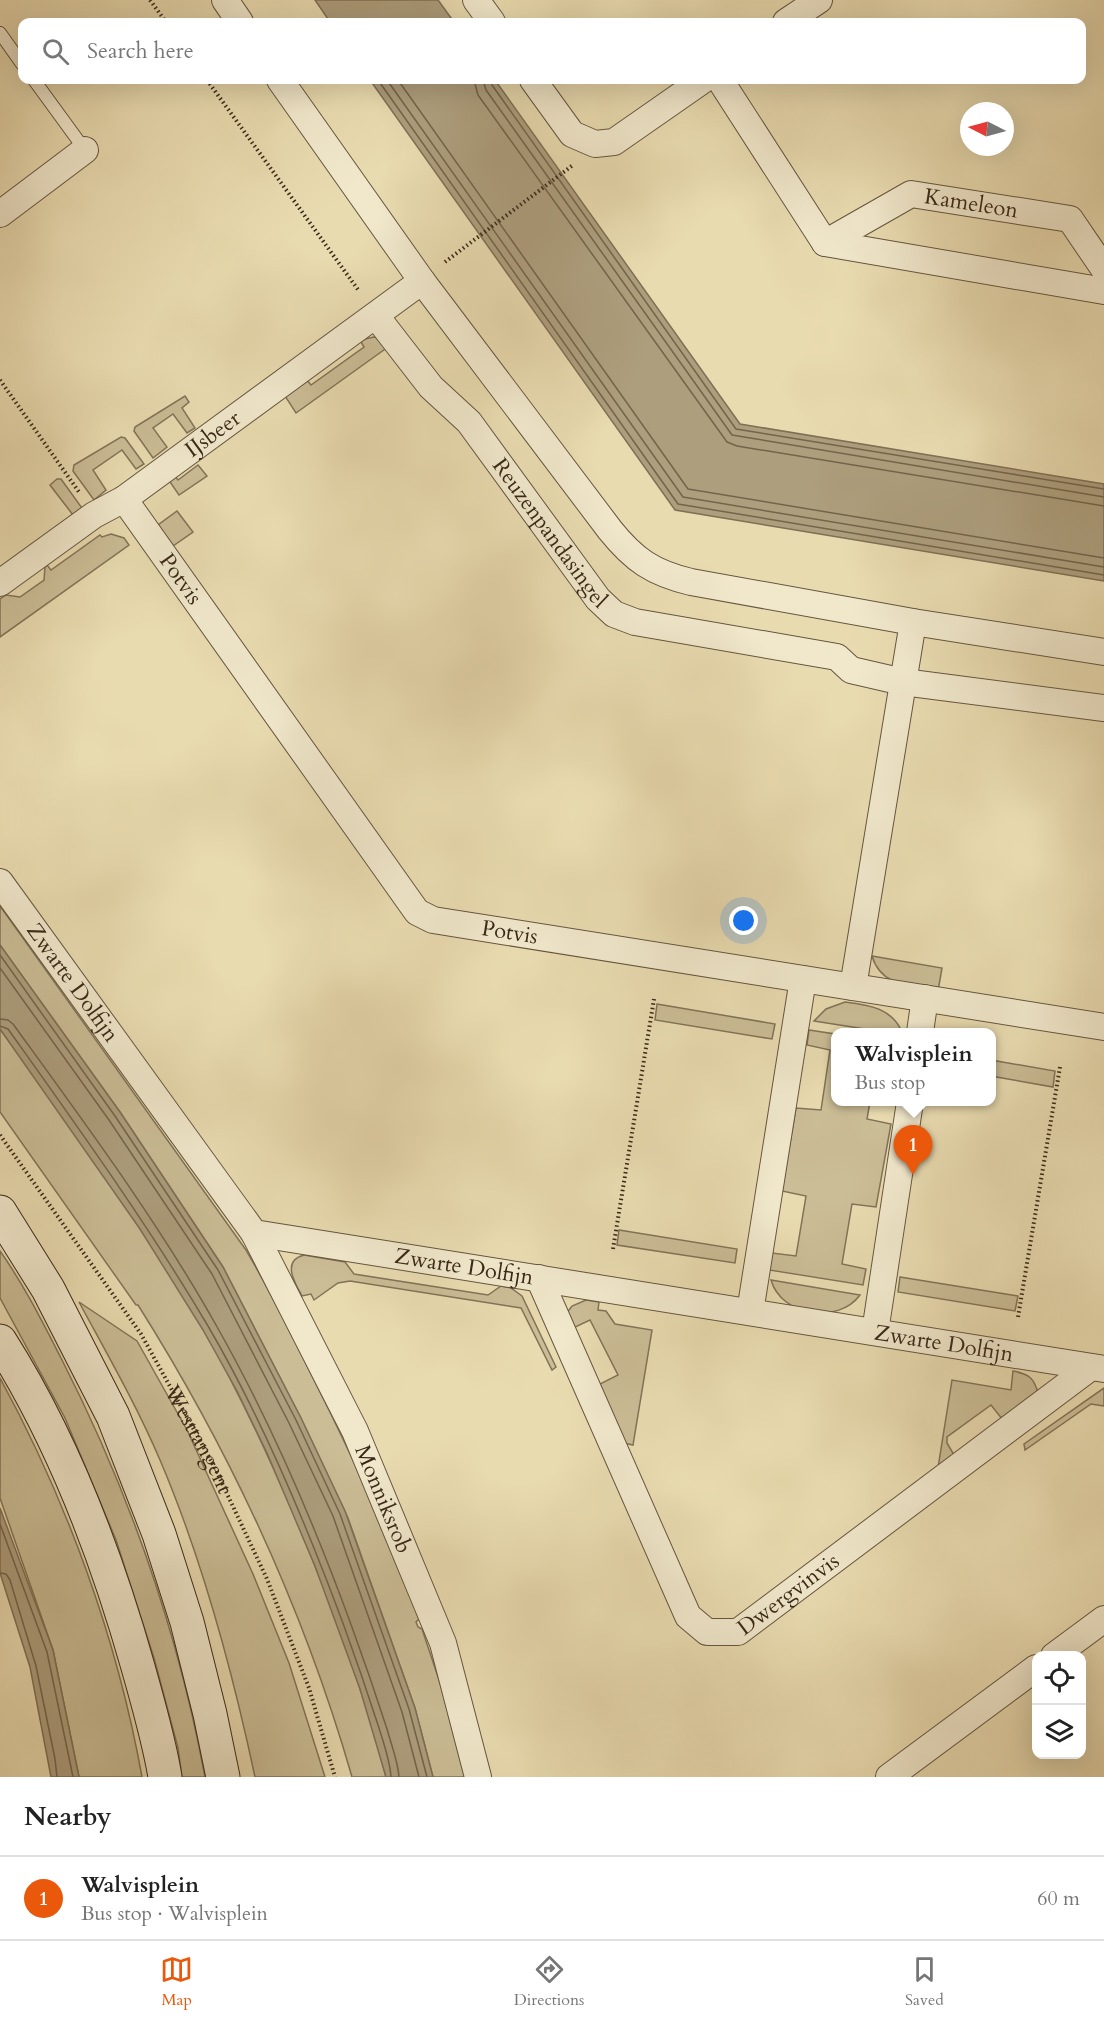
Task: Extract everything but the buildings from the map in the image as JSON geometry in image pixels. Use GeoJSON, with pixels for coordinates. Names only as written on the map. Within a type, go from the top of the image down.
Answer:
{"type":"FeatureCollection","features":[{"type":"Feature","properties":{"kind":"main road"},"geometry":{"type":"LineString","coordinates":[[0,1212],[48,1289],[113,1416],[159,1534],[187,1622],[223,1777]]}},
{"type":"Feature","properties":{"kind":"main road"},"geometry":{"type":"LineString","coordinates":[[0,1341],[24,1380],[47,1425],[91,1527],[131,1642],[149,1705],[165,1777]]}},
{"type":"Feature","properties":{"kind":"street"},"geometry":{"type":"LineString","coordinates":[[225,0],[237,18]]}},
{"type":"Feature","properties":{"kind":"street"},"geometry":{"type":"LineString","coordinates":[[476,0],[489,18]]}},
{"type":"Feature","properties":{"kind":"street"},"geometry":{"type":"LineString","coordinates":[[792,18],[819,0]]}},
{"type":"Feature","properties":{"kind":"street"},"geometry":{"type":"LineString","coordinates":[[283,84],[422,281],[610,530],[646,566],[668,576],[686,580],[913,622],[1104,652]]}},
{"type":"Feature","properties":{"kind":"street"},"geometry":{"type":"LineString","coordinates":[[536,84],[572,134],[595,144],[614,142],[697,84]]}},
{"type":"Feature","properties":{"kind":"street"},"geometry":{"type":"LineString","coordinates":[[723,84],[825,243],[1104,291]]}},
{"type":"Feature","properties":{"kind":"street"},"geometry":{"type":"LineString","coordinates":[[0,214],[85,150]]}},
{"type":"Feature","properties":{"kind":"street","name":"Kameleon"},"geometry":{"type":"LineString","coordinates":[[825,243],[911,194],[1070,219],[1104,269]]}},
{"type":"Feature","properties":{"kind":"street","name":"IJsbeer"},"geometry":{"type":"LineString","coordinates":[[0,583],[94,515],[124,499],[422,281]]}},
{"type":"Feature","properties":{"kind":"street","name":"Reuzenpandasingel"},"geometry":{"type":"LineString","coordinates":[[376,316],[430,387],[470,422],[598,599],[614,614],[635,622],[837,657],[851,670],[903,682],[1104,708]]}},
{"type":"Feature","properties":{"kind":"street","name":"Potvis"},"geometry":{"type":"LineString","coordinates":[[124,499],[417,912],[433,920],[1104,1027]]}},
{"type":"Feature","properties":{"kind":"street"},"geometry":{"type":"LineString","coordinates":[[853,987],[913,622]]}},
{"type":"Feature","properties":{"kind":"street","name":"Zwarte Dolfijn"},"geometry":{"type":"LineString","coordinates":[[0,882],[254,1233],[1098,1368]]}},
{"type":"Feature","properties":{"kind":"street"},"geometry":{"type":"LineString","coordinates":[[750,1312],[803,979]]}},
{"type":"Feature","properties":{"kind":"street"},"geometry":{"type":"LineString","coordinates":[[921,1028],[925,998]]}},
{"type":"Feature","properties":{"kind":"street"},"geometry":{"type":"LineString","coordinates":[[875,1332],[909,1106]]}},
{"type":"Feature","properties":{"kind":"street","name":"Monniksrob"},"geometry":{"type":"LineString","coordinates":[[254,1233],[355,1431],[443,1643],[478,1777]]}},
{"type":"Feature","properties":{"kind":"street","name":"Dwergvinvis"},"geometry":{"type":"LineString","coordinates":[[538,1278],[688,1616],[707,1632],[738,1632],[1098,1368]]}},
{"type":"Feature","properties":{"kind":"street"},"geometry":{"type":"LineString","coordinates":[[1061,1651],[1104,1618]]}},
{"type":"Feature","properties":{"kind":"street"},"geometry":{"type":"LineString","coordinates":[[889,1777],[1032,1671]]}},
{"type":"Feature","properties":{"kind":"lane"},"geometry":{"type":"LineString","coordinates":[[0,33],[18,58]]}},
{"type":"Feature","properties":{"kind":"lane"},"geometry":{"type":"LineString","coordinates":[[37,84],[85,150]]}},
{"type":"Feature","properties":{"kind":"path"},"geometry":{"type":"LineString","coordinates":[[150,0],[163,18]]}},
{"type":"Feature","properties":{"kind":"path"},"geometry":{"type":"LineString","coordinates":[[210,84],[376,316]]}},
{"type":"Feature","properties":{"kind":"path"},"geometry":{"type":"LineString","coordinates":[[465,246],[567,171]]}},
{"type":"Feature","properties":{"kind":"path"},"geometry":{"type":"LineString","coordinates":[[0,380],[94,515]]}},
{"type":"Feature","properties":{"kind":"path"},"geometry":{"type":"LineString","coordinates":[[612,1249],[654,999]]}},
{"type":"Feature","properties":{"kind":"path"},"geometry":{"type":"LineString","coordinates":[[1018,1317],[1060,1067]]}},
{"type":"Feature","properties":{"kind":"path","name":"Westtangent"},"geometry":{"type":"LineString","coordinates":[[0,1135],[141,1335],[214,1466],[267,1579],[309,1688],[335,1777]]}},
{"type":"Feature","properties":{"kind":"shaded area"},"geometry":{"type":"Polygon","coordinates":[[[374,337],[379,338],[388,347],[296,413],[285,396],[307,380],[311,385],[364,347],[361,342],[374,337]]]}},
{"type":"Feature","properties":{"kind":"shaded area"},"geometry":{"type":"Polygon","coordinates":[[[185,396],[189,402],[182,408],[195,428],[187,433],[173,414],[153,428],[167,447],[153,458],[134,431],[135,427],[185,396]]]}},
{"type":"Feature","properties":{"kind":"shaded area"},"geometry":{"type":"Polygon","coordinates":[[[121,437],[125,438],[144,464],[136,469],[122,450],[93,470],[106,490],[94,500],[73,471],[74,465],[121,437]]]}},
{"type":"Feature","properties":{"kind":"shaded area"},"geometry":{"type":"Polygon","coordinates":[[[198,465],[207,476],[179,495],[168,479],[174,475],[178,480],[198,465]]]}},
{"type":"Feature","properties":{"kind":"shaded area"},"geometry":{"type":"Polygon","coordinates":[[[57,479],[61,479],[82,508],[73,515],[50,485],[57,479]]]}},
{"type":"Feature","properties":{"kind":"shaded area"},"geometry":{"type":"Polygon","coordinates":[[[177,511],[193,532],[173,546],[158,525],[177,511]]]}},
{"type":"Feature","properties":{"kind":"shaded area"},"geometry":{"type":"Polygon","coordinates":[[[111,534],[124,538],[129,545],[0,637],[0,599],[6,595],[20,597],[44,580],[47,565],[51,570],[100,535],[102,537],[111,534]]]}},
{"type":"Feature","properties":{"kind":"shaded area"},"geometry":{"type":"Polygon","coordinates":[[[0,906],[246,1250],[272,1297],[341,1435],[395,1557],[419,1619],[416,1622],[422,1629],[441,1686],[465,1777],[433,1777],[415,1708],[348,1518],[301,1418],[223,1267],[120,1112],[0,945],[0,906]]]}},
{"type":"Feature","properties":{"kind":"shaded area"},"geometry":{"type":"Polygon","coordinates":[[[872,956],[942,968],[938,991],[908,986],[890,979],[882,974],[872,956]]]}},
{"type":"Feature","properties":{"kind":"shaded area"},"geometry":{"type":"Polygon","coordinates":[[[845,1002],[871,1006],[886,1013],[900,1028],[859,1028],[814,1021],[826,1009],[845,1002]]]}},
{"type":"Feature","properties":{"kind":"shaded area"},"geometry":{"type":"Polygon","coordinates":[[[657,1004],[775,1024],[772,1039],[655,1020],[657,1004]]]}},
{"type":"Feature","properties":{"kind":"shaded area"},"geometry":{"type":"Polygon","coordinates":[[[0,1029],[130,1214],[180,1290],[227,1372],[269,1459],[317,1571],[355,1673],[386,1777],[352,1777],[333,1715],[287,1593],[262,1533],[204,1417],[138,1305],[0,1112],[0,1029]]]}},
{"type":"Feature","properties":{"kind":"shaded area"},"geometry":{"type":"Polygon","coordinates":[[[809,1030],[831,1033],[831,1106],[869,1106],[867,1119],[891,1124],[876,1207],[852,1204],[842,1264],[866,1269],[863,1285],[769,1270],[772,1253],[796,1256],[806,1196],[782,1191],[796,1108],[821,1110],[830,1050],[807,1045],[809,1030]]]}},
{"type":"Feature","properties":{"kind":"shaded area"},"geometry":{"type":"Polygon","coordinates":[[[996,1061],[1055,1071],[1053,1087],[996,1077],[996,1061]]]}},
{"type":"Feature","properties":{"kind":"shaded area"},"geometry":{"type":"Polygon","coordinates":[[[619,1230],[737,1249],[735,1263],[617,1245],[619,1230]]]}},
{"type":"Feature","properties":{"kind":"shaded area"},"geometry":{"type":"Polygon","coordinates":[[[0,1251],[25,1290],[61,1358],[108,1458],[129,1510],[148,1562],[181,1669],[205,1777],[182,1777],[178,1748],[154,1658],[116,1540],[65,1418],[0,1298],[0,1251]]]}},
{"type":"Feature","properties":{"kind":"shaded area"},"geometry":{"type":"Polygon","coordinates":[[[304,1255],[345,1262],[354,1274],[488,1295],[501,1286],[511,1288],[522,1296],[556,1367],[552,1370],[521,1308],[350,1281],[338,1283],[314,1300],[311,1294],[302,1296],[292,1273],[293,1262],[304,1255]]]}},
{"type":"Feature","properties":{"kind":"shaded area"},"geometry":{"type":"Polygon","coordinates":[[[900,1277],[1018,1296],[1015,1311],[898,1292],[900,1277]]]}},
{"type":"Feature","properties":{"kind":"shaded area"},"geometry":{"type":"Polygon","coordinates":[[[771,1280],[860,1295],[850,1304],[838,1310],[825,1313],[811,1312],[786,1302],[777,1292],[771,1280]]]}},
{"type":"Feature","properties":{"kind":"shaded area"},"geometry":{"type":"Polygon","coordinates":[[[586,1300],[599,1302],[598,1310],[606,1311],[615,1324],[652,1330],[633,1445],[624,1443],[596,1386],[618,1375],[590,1320],[569,1330],[566,1314],[572,1306],[586,1300]]]}},
{"type":"Feature","properties":{"kind":"shaded area"},"geometry":{"type":"Polygon","coordinates":[[[79,1302],[137,1341],[187,1430],[253,1574],[289,1663],[325,1777],[255,1777],[215,1616],[190,1537],[142,1420],[79,1302]]]}},
{"type":"Feature","properties":{"kind":"shaded area"},"geometry":{"type":"Polygon","coordinates":[[[1013,1371],[1030,1378],[1038,1393],[1006,1424],[991,1405],[947,1437],[947,1443],[957,1460],[937,1474],[952,1380],[1011,1390],[1013,1371]]]}},
{"type":"Feature","properties":{"kind":"shaded area"},"geometry":{"type":"Polygon","coordinates":[[[0,1378],[47,1473],[87,1571],[119,1673],[142,1777],[79,1777],[53,1650],[0,1498],[0,1378]]]}},
{"type":"Feature","properties":{"kind":"shaded area"},"geometry":{"type":"Polygon","coordinates":[[[1104,1388],[1104,1406],[1091,1404],[1025,1450],[1024,1444],[1104,1388]]]}},
{"type":"Feature","properties":{"kind":"water"},"geometry":{"type":"Polygon","coordinates":[[[315,0],[438,0],[451,18],[327,18],[315,0]]]}},
{"type":"Feature","properties":{"kind":"water"},"geometry":{"type":"Polygon","coordinates":[[[373,84],[498,84],[740,424],[1104,484],[1104,581],[675,510],[373,84]]]}},
{"type":"Feature","properties":{"kind":"water"},"geometry":{"type":"Polygon","coordinates":[[[0,945],[120,1112],[223,1267],[301,1418],[345,1511],[415,1708],[433,1777],[386,1777],[360,1689],[315,1566],[267,1453],[237,1391],[203,1330],[140,1229],[0,1029],[0,945]]]}},
{"type":"Feature","properties":{"kind":"water"},"geometry":{"type":"Polygon","coordinates":[[[0,1508],[53,1650],[79,1777],[51,1777],[30,1667],[0,1573],[0,1508]]]}},
{"type":"Feature","properties":{"kind":"place","name":"Walvisplein"},"geometry":{"type":"Point","coordinates":[913,1175]}}]}
